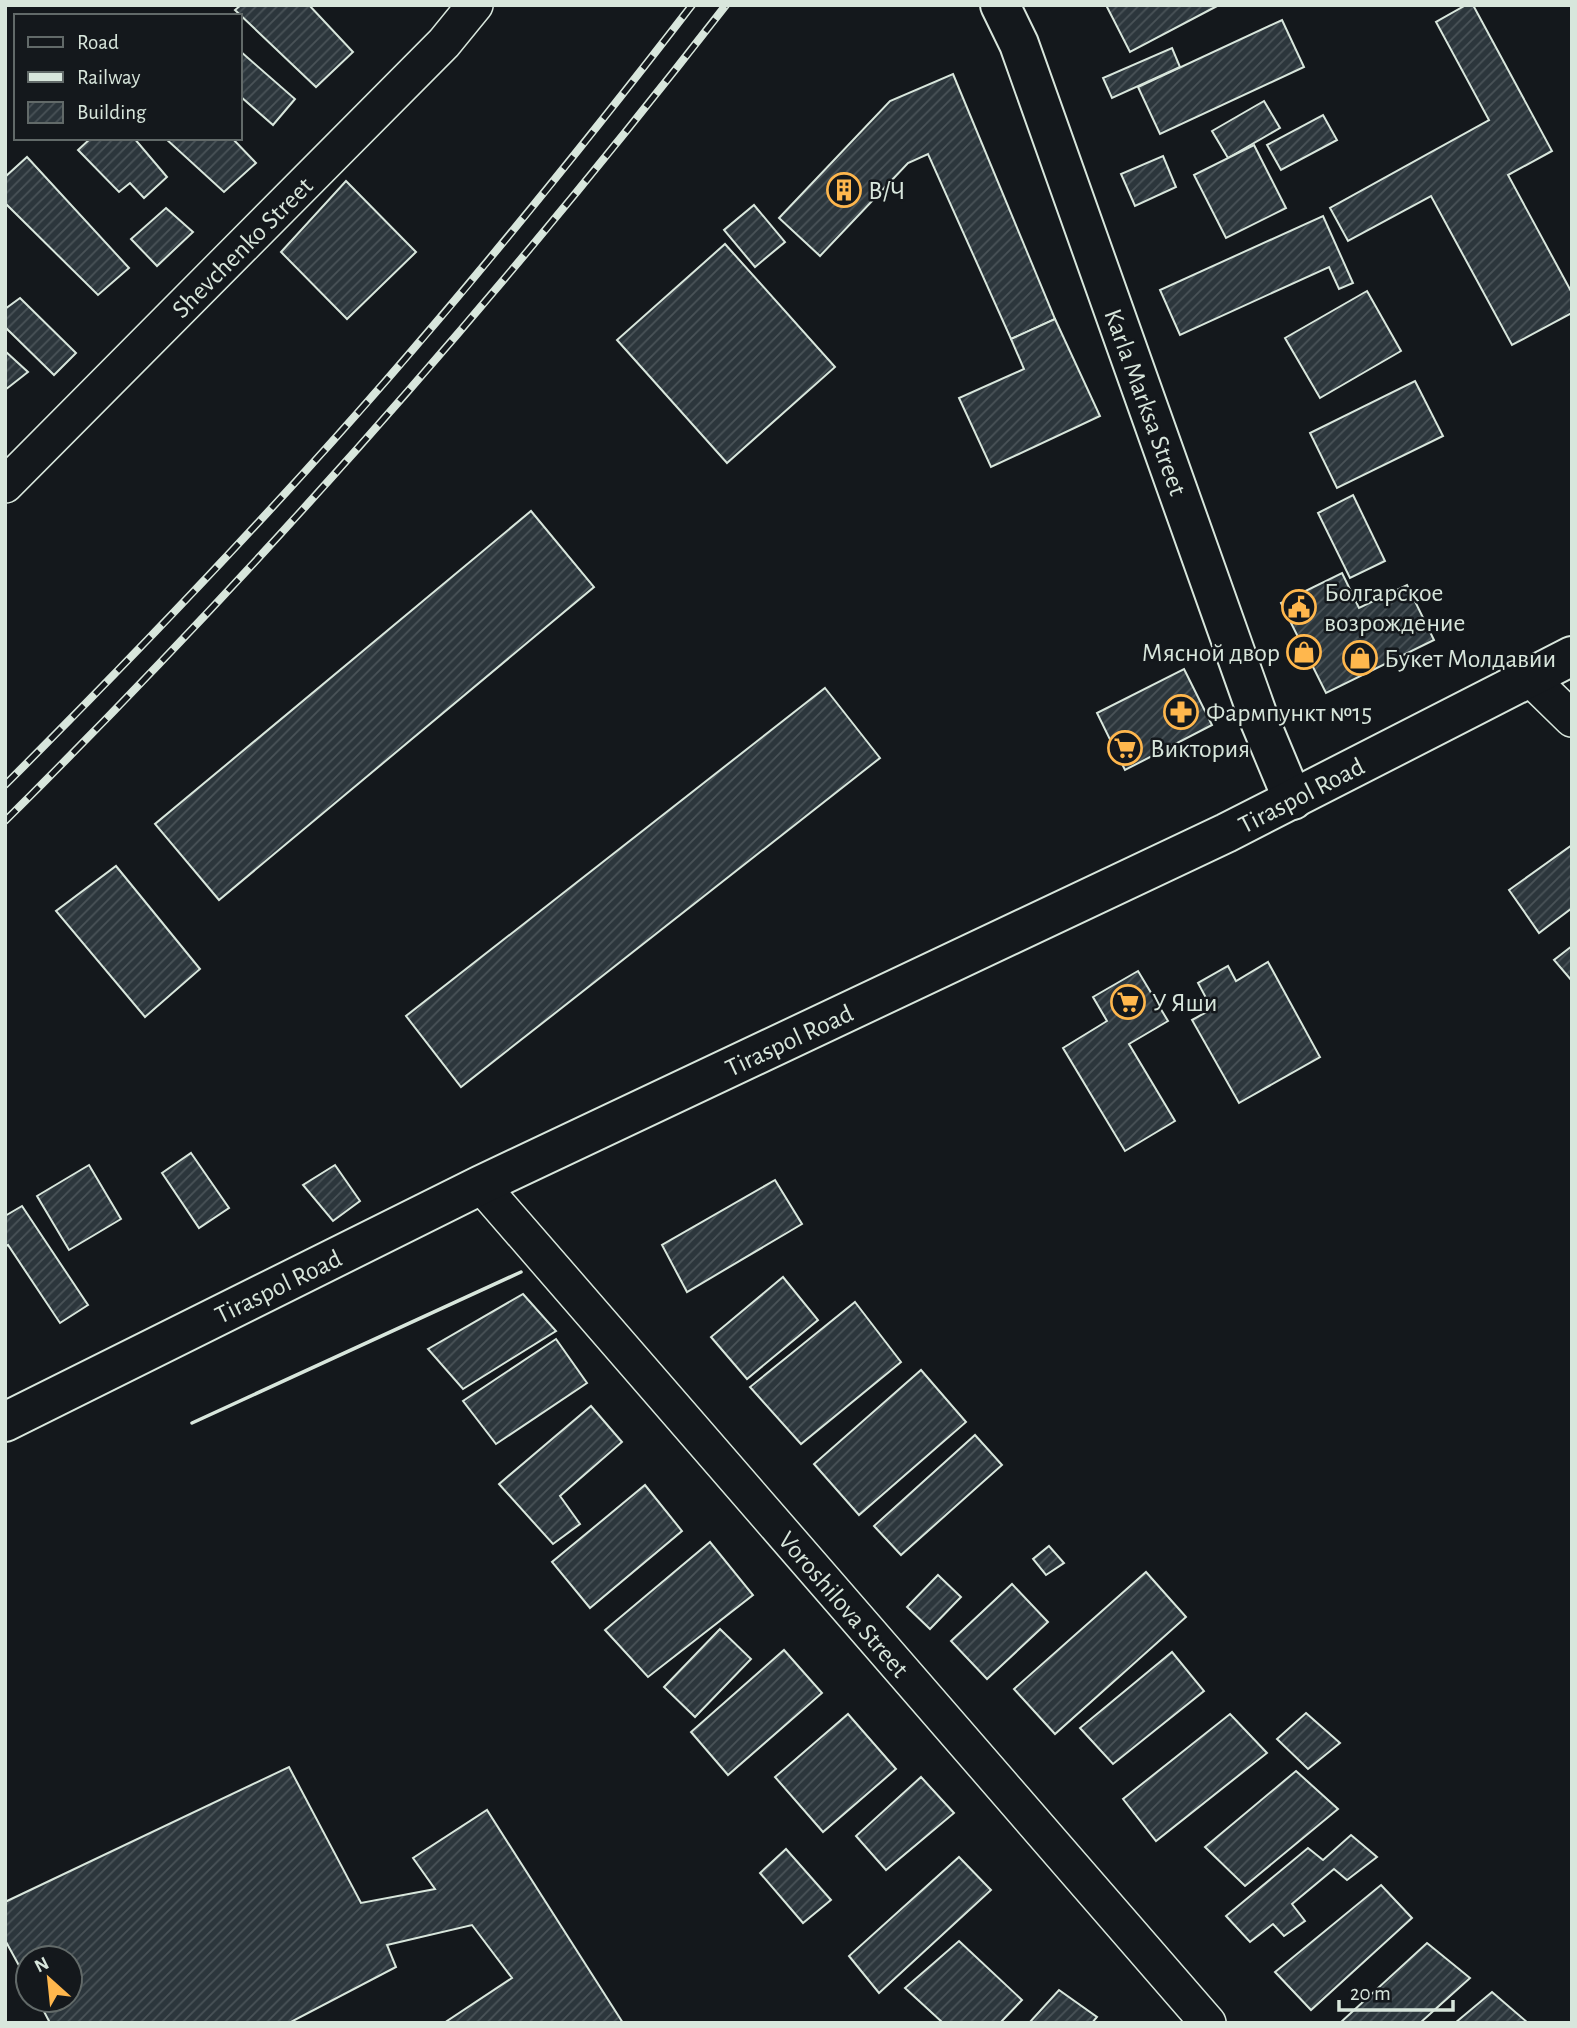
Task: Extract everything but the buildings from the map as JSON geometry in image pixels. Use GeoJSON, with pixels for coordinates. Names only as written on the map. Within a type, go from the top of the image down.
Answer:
{"type":"FeatureCollection","features":[{"type":"Feature","properties":{"kind":"main road","name":"Karla Marksa Street"},"geometry":{"type":"LineString","coordinates":[[1000,5],[1019,44],[1259,719],[1293,800]]}},
{"type":"Feature","properties":{"kind":"main road","name":"Tiraspol Road"},"geometry":{"type":"LineString","coordinates":[[5,1422],[481,1185],[1293,800],[1572,656]]}},
{"type":"Feature","properties":{"kind":"street","name":"Shevchenko Street"},"geometry":{"type":"LineString","coordinates":[[5,485],[444,43],[475,5]]}},
{"type":"Feature","properties":{"kind":"street"},"geometry":{"type":"LineString","coordinates":[[1529,677],[1572,719]]}},
{"type":"Feature","properties":{"kind":"street","name":"Voroshilova Street"},"geometry":{"type":"LineString","coordinates":[[481,1185],[1208,2023]]}},
{"type":"Feature","properties":{"kind":"railway"},"geometry":{"type":"LineString","coordinates":[[5,785],[212,572],[387,380],[542,195],[692,5]]}},
{"type":"Feature","properties":{"kind":"railway"},"geometry":{"type":"LineString","coordinates":[[5,821],[195,626],[379,425],[556,218],[726,5]]}},
{"type":"Feature","properties":{"kind":"wall"},"geometry":{"type":"LineString","coordinates":[[192,1423],[521,1272]]}},
{"type":"Feature","properties":{"kind":"place","name":"В/Ч"},"geometry":{"type":"Point","coordinates":[844,190]}},
{"type":"Feature","properties":{"kind":"place","name":"Болгарское возрождение"},"geometry":{"type":"Point","coordinates":[1299,607]}},
{"type":"Feature","properties":{"kind":"place","name":"Мясной двор"},"geometry":{"type":"Point","coordinates":[1304,652]}},
{"type":"Feature","properties":{"kind":"place","name":"Букет Молдавии"},"geometry":{"type":"Point","coordinates":[1360,658]}},
{"type":"Feature","properties":{"kind":"place","name":"Фармпункт №15"},"geometry":{"type":"Point","coordinates":[1181,712]}},
{"type":"Feature","properties":{"kind":"place","name":"Виктория"},"geometry":{"type":"Point","coordinates":[1125,748]}},
{"type":"Feature","properties":{"kind":"place","name":"У Яши"},"geometry":{"type":"Point","coordinates":[1128,1002]}}]}
